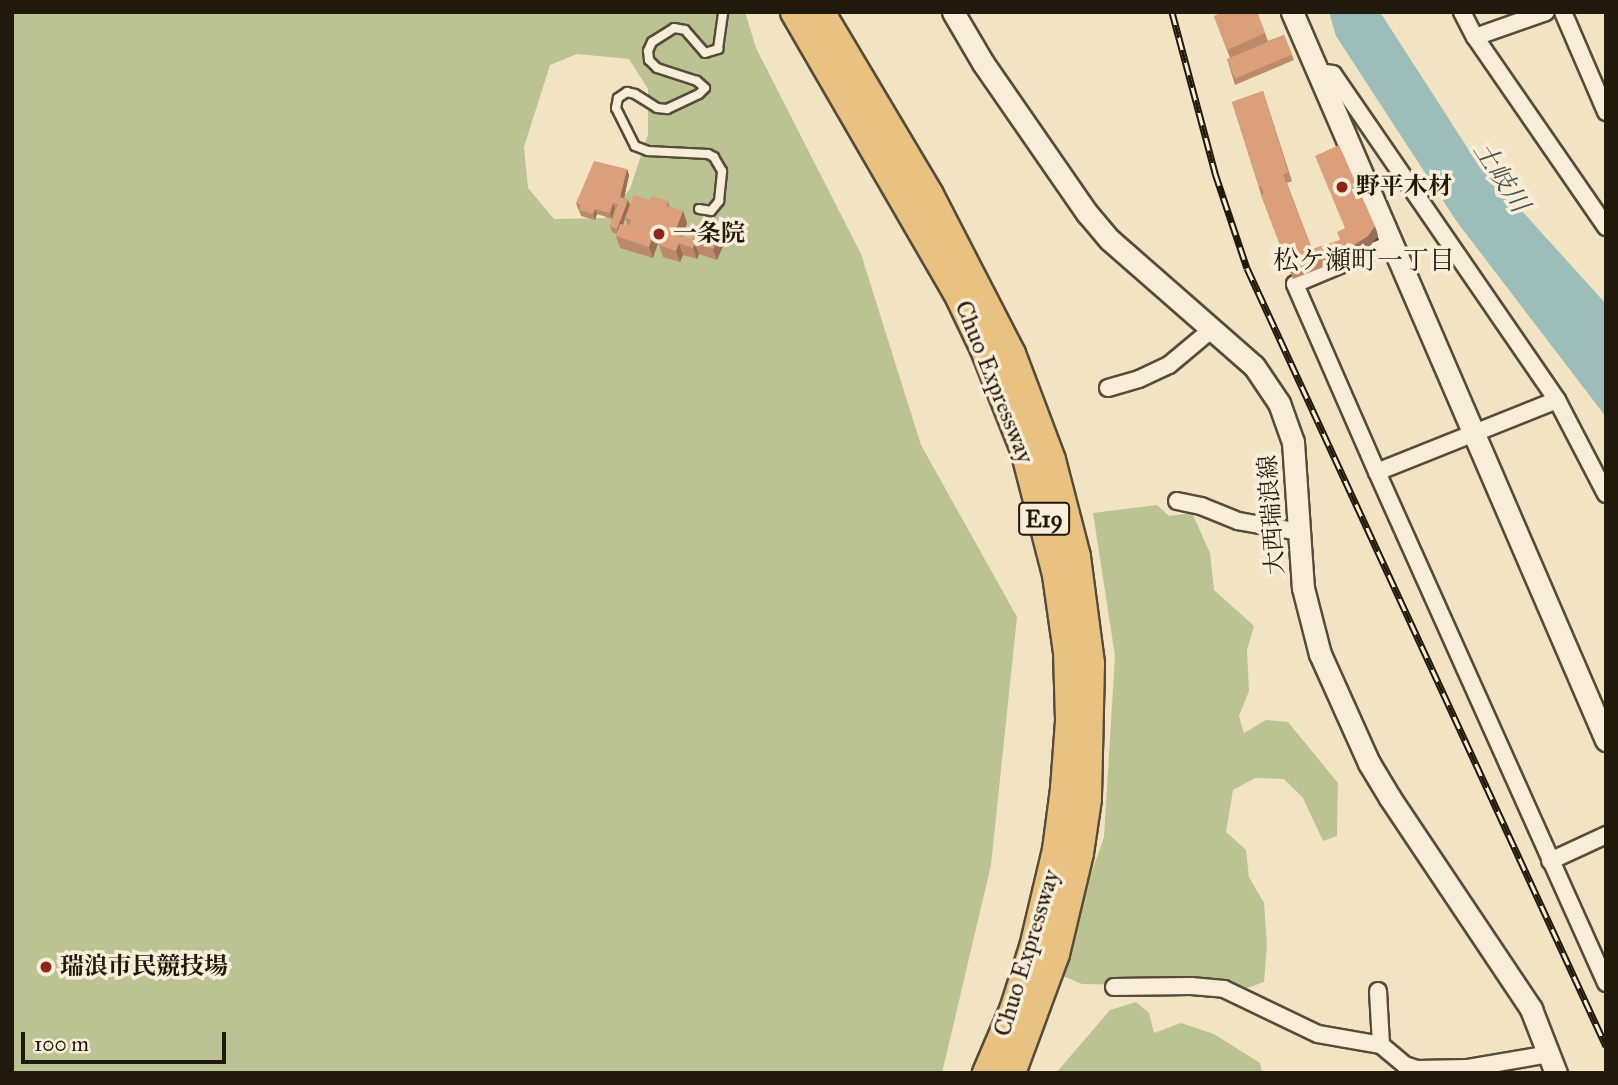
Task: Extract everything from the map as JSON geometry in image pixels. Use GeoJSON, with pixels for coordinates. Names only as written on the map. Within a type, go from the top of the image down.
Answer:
{"type":"FeatureCollection","features":[{"type":"Feature","properties":{"kind":"highway","name":"Chuo Expressway"},"geometry":{"type":"LineString","coordinates":[[795,12],[957,291],[984,347],[1025,450],[1057,575],[1068,666],[1070,720],[1065,789],[1043,912],[1014,1010],[988,1073]]}},
{"type":"Feature","properties":{"kind":"highway","name":"Chuo Expressway"},"geometry":{"type":"LineString","coordinates":[[820,12],[929,195],[1012,354],[1051,460],[1078,570],[1090,664],[1087,799],[1077,866],[1055,954],[1011,1073]]}},
{"type":"Feature","properties":{"kind":"main road","name":"大西瑞浪線"},"geometry":{"type":"LineString","coordinates":[[953,12],[983,63],[1087,213],[1110,240],[1254,366],[1279,403],[1293,442],[1303,588],[1309,621],[1351,726],[1390,798],[1531,1009],[1552,1064]]}},
{"type":"Feature","properties":{"kind":"main road"},"geometry":{"type":"LineString","coordinates":[[1292,12],[1606,740]]}},
{"type":"Feature","properties":{"kind":"street"},"geometry":{"type":"LineString","coordinates":[[1461,12],[1475,37],[1606,228]]}},
{"type":"Feature","properties":{"kind":"street"},"geometry":{"type":"LineString","coordinates":[[1475,37],[1546,12]]}},
{"type":"Feature","properties":{"kind":"street"},"geometry":{"type":"LineString","coordinates":[[1563,12],[1606,112]]}},
{"type":"Feature","properties":{"kind":"street"},"geometry":{"type":"LineString","coordinates":[[1317,72],[1333,74],[1557,400],[1606,494]]}},
{"type":"Feature","properties":{"kind":"street"},"geometry":{"type":"LineString","coordinates":[[1390,244],[1295,284],[1606,983]]}},
{"type":"Feature","properties":{"kind":"street"},"geometry":{"type":"LineString","coordinates":[[1108,388],[1139,379],[1169,365],[1212,329]]}},
{"type":"Feature","properties":{"kind":"street"},"geometry":{"type":"LineString","coordinates":[[1377,472],[1557,400]]}},
{"type":"Feature","properties":{"kind":"street"},"geometry":{"type":"LineString","coordinates":[[1177,501],[1201,506],[1238,521],[1300,532]]}},
{"type":"Feature","properties":{"kind":"street"},"geometry":{"type":"LineString","coordinates":[[1550,861],[1606,835]]}},
{"type":"Feature","properties":{"kind":"street"},"geometry":{"type":"LineString","coordinates":[[1114,987],[1199,986],[1224,989],[1318,1034],[1381,1045],[1405,1065],[1432,1071],[1552,1064]]}},
{"type":"Feature","properties":{"kind":"street"},"geometry":{"type":"LineString","coordinates":[[1378,991],[1381,1045]]}},
{"type":"Feature","properties":{"kind":"lane"},"geometry":{"type":"LineString","coordinates":[[699,209],[711,211],[719,201],[722,171],[715,158],[708,154],[648,151],[635,146],[616,108],[618,98],[627,93],[635,94],[657,108],[667,109],[699,94],[705,88],[697,81],[657,68],[649,60],[648,51],[652,42],[674,28],[685,30],[705,52],[718,49],[723,12]]}},
{"type":"Feature","properties":{"kind":"green space"},"geometry":{"type":"Polygon","coordinates":[[[12,12],[745,12],[756,48],[861,254],[921,445],[1017,617],[991,865],[942,1073],[12,1073],[12,12]],[[577,54],[550,65],[524,147],[528,188],[554,219],[605,218],[630,189],[648,134],[648,89],[629,59],[577,54]]]}},
{"type":"Feature","properties":{"kind":"green space"},"geometry":{"type":"Polygon","coordinates":[[[1157,505],[1169,516],[1192,513],[1210,553],[1214,590],[1254,626],[1247,650],[1249,691],[1239,716],[1244,733],[1266,720],[1288,722],[1338,783],[1337,836],[1323,841],[1303,798],[1284,779],[1255,778],[1233,790],[1226,832],[1246,850],[1249,877],[1264,903],[1267,945],[1264,982],[1239,991],[1165,995],[1137,985],[1082,984],[1056,973],[1104,837],[1115,656],[1093,513],[1157,505]]]}},
{"type":"Feature","properties":{"kind":"green space"},"geometry":{"type":"Polygon","coordinates":[[[1136,1002],[1149,1013],[1154,1033],[1181,1023],[1214,1034],[1260,1063],[1262,1073],[1056,1073],[1110,1010],[1136,1002]]]}},
{"type":"Feature","properties":{"kind":"water"},"geometry":{"type":"Polygon","coordinates":[[[1329,12],[1380,12],[1474,158],[1606,304],[1606,417],[1457,222],[1336,36],[1329,12]]]}},
{"type":"Feature","properties":{"kind":"building"},"geometry":{"type":"Polygon","coordinates":[[[1223,12],[1257,12],[1265,33],[1227,50],[1214,16],[1223,12]]]}},
{"type":"Feature","properties":{"kind":"building"},"geometry":{"type":"Polygon","coordinates":[[[1284,35],[1292,54],[1235,79],[1227,59],[1284,35]]]}},
{"type":"Feature","properties":{"kind":"building","name":"野平木材"},"geometry":{"type":"Polygon","coordinates":[[[1263,91],[1288,172],[1283,175],[1312,249],[1340,240],[1337,232],[1345,228],[1315,156],[1339,145],[1375,226],[1368,236],[1354,245],[1290,271],[1261,195],[1264,193],[1261,186],[1259,187],[1232,102],[1263,91]]]}},
{"type":"Feature","properties":{"kind":"building"},"geometry":{"type":"Polygon","coordinates":[[[594,161],[627,169],[620,197],[628,200],[617,229],[610,226],[618,204],[613,203],[610,213],[595,209],[593,214],[579,210],[581,205],[576,203],[594,161]]]}},
{"type":"Feature","properties":{"kind":"building"},"geometry":{"type":"Polygon","coordinates":[[[634,195],[650,200],[652,196],[668,201],[666,206],[683,211],[674,234],[691,239],[697,224],[719,232],[713,249],[695,242],[693,248],[679,243],[676,251],[659,245],[663,234],[654,232],[649,247],[616,236],[620,224],[629,226],[631,220],[625,218],[634,195]]]}},
{"type":"Feature","properties":{"kind":"railway"},"geometry":{"type":"LineString","coordinates":[[1172,12],[1215,173],[1247,268],[1606,1046]]}},
{"type":"Feature","properties":{"kind":"place","name":"野平木材"},"geometry":{"type":"Point","coordinates":[1342,187]}},
{"type":"Feature","properties":{"kind":"place","name":"一条院"},"geometry":{"type":"Point","coordinates":[659,234]}},
{"type":"Feature","properties":{"kind":"place","name":"瑞浪市民競技場"},"geometry":{"type":"Point","coordinates":[46,967]}},
{"type":"Feature","properties":{"kind":"district","name":"松ケ瀬町一丁目"},"geometry":{"type":"Point","coordinates":[1364,261]}},
{"type":"Feature","properties":{"kind":"water label","name":"土岐川"},"geometry":{"type":"Point","coordinates":[1501,177]}}]}
